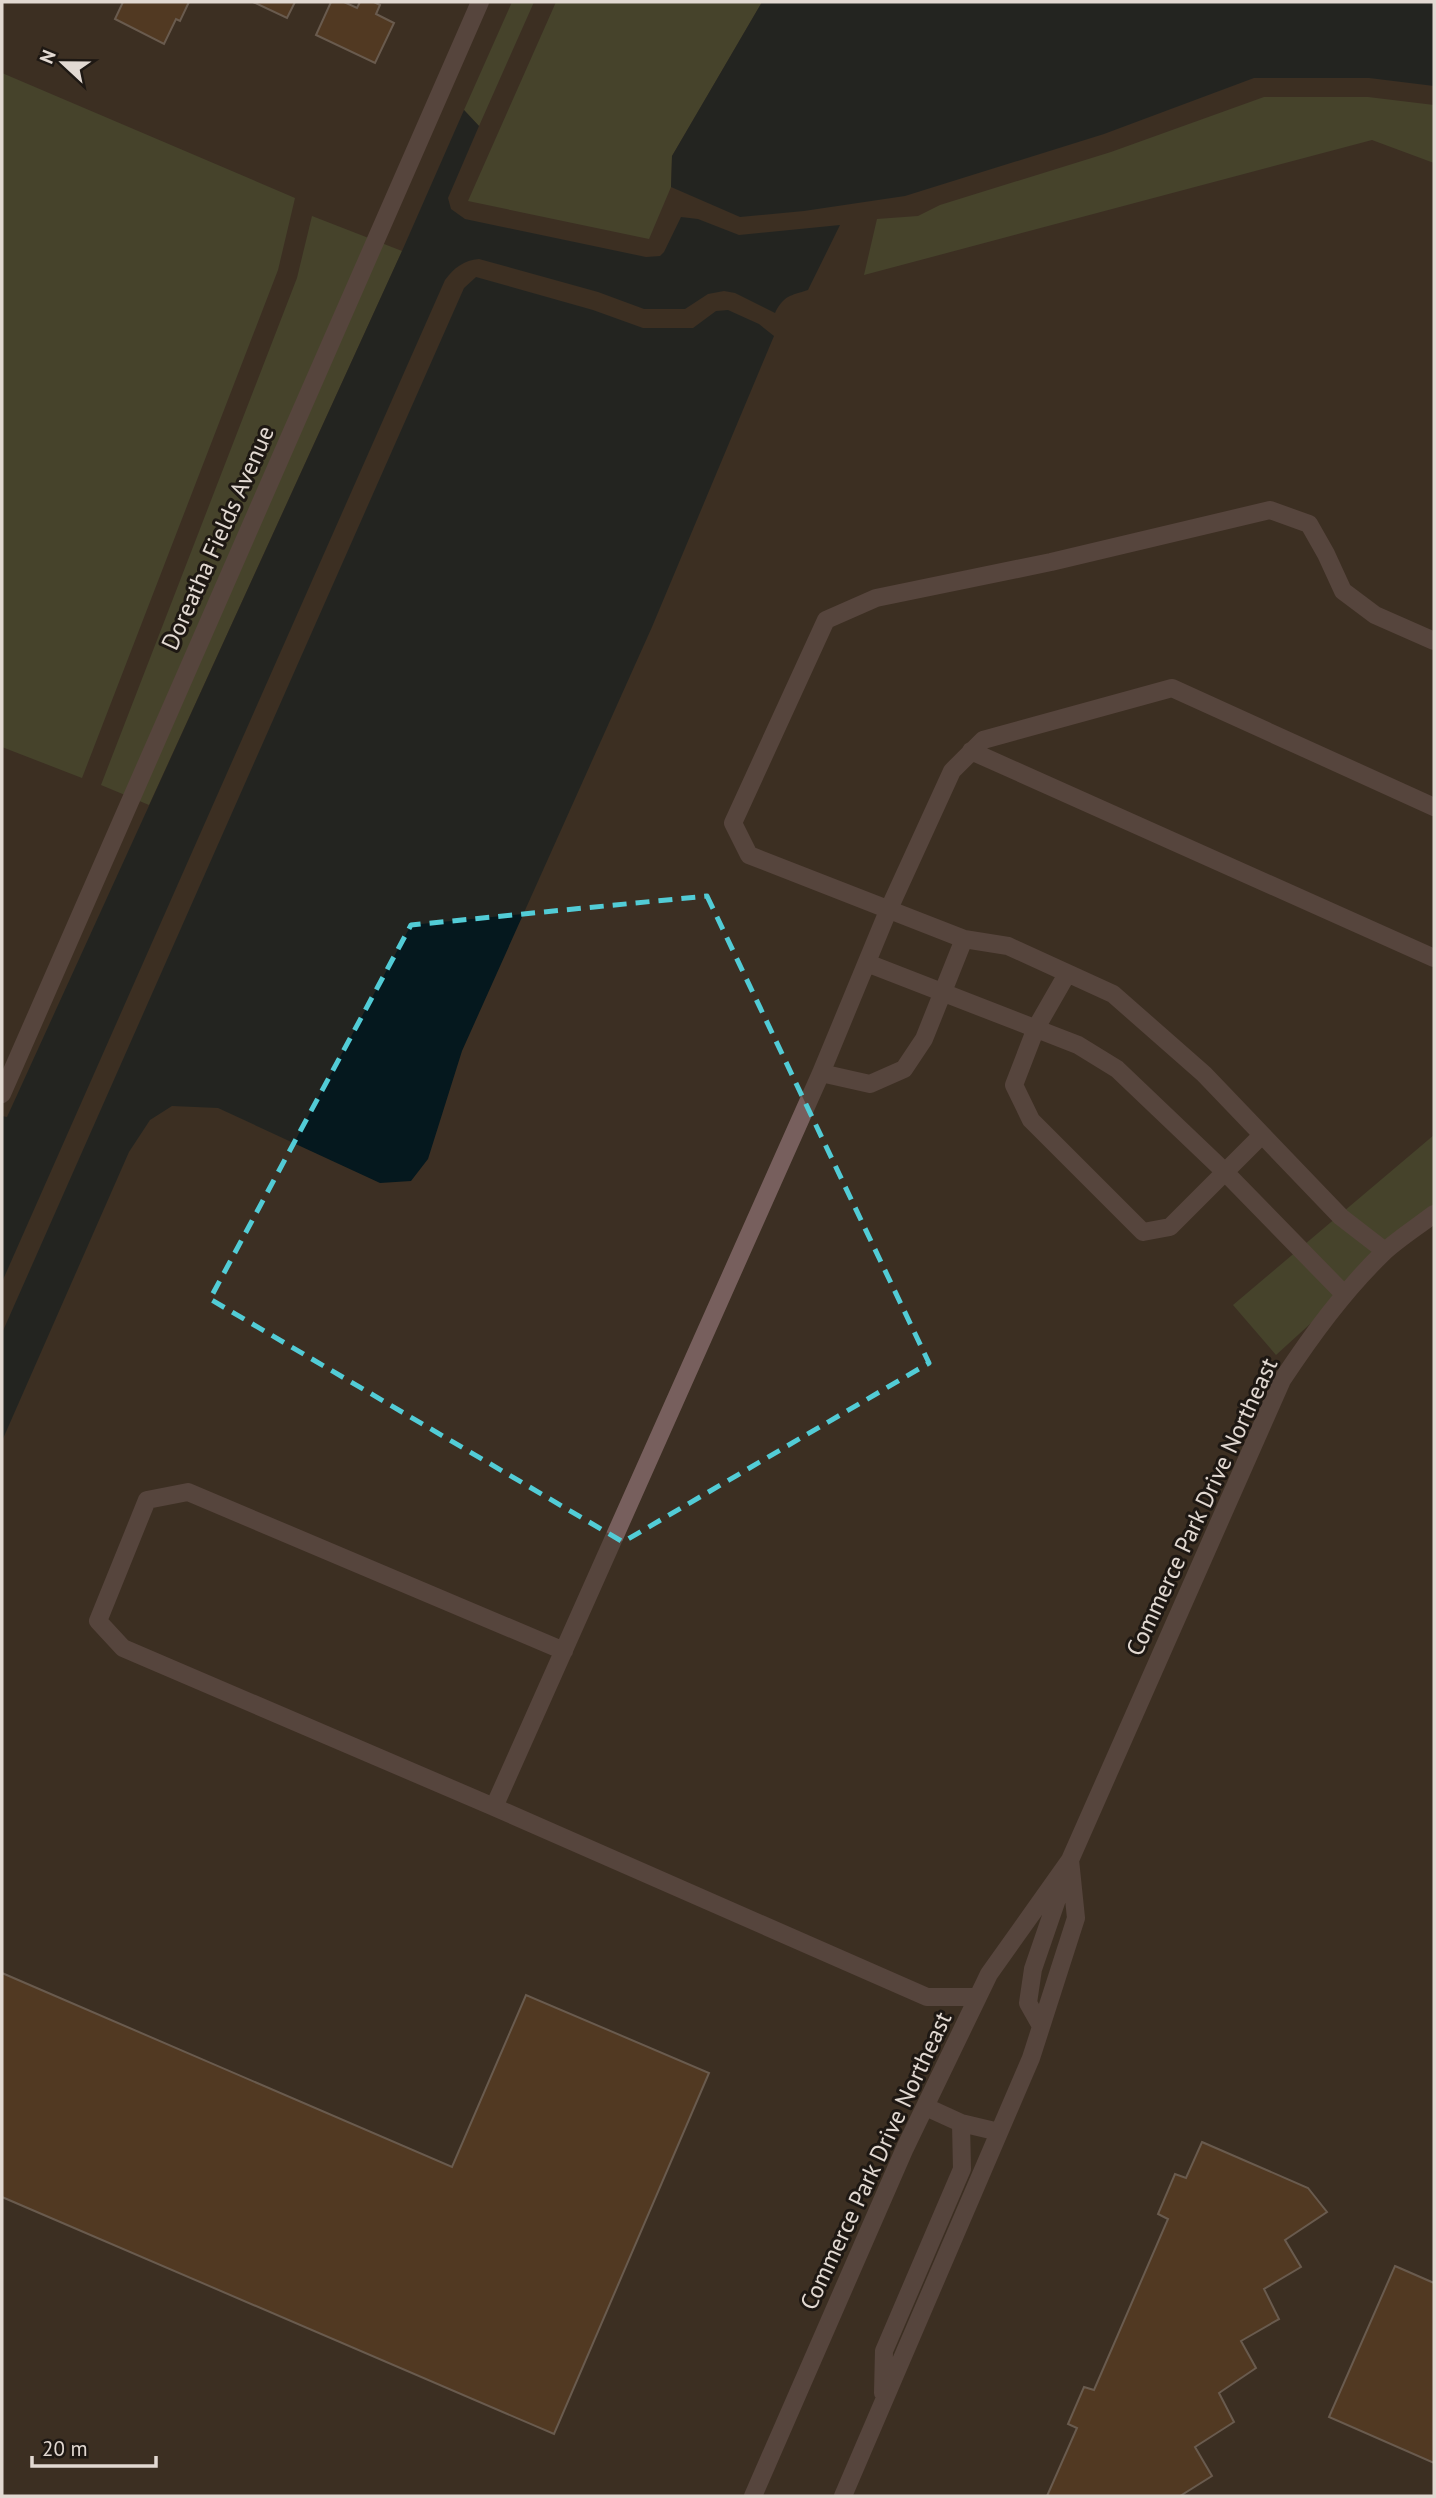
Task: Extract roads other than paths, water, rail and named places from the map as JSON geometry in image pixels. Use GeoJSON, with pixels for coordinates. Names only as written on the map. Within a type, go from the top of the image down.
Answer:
{"type":"FeatureCollection","features":[{"type":"Feature","properties":{"kind":"street","name":"Doreatha Fields Avenue"},"geometry":{"type":"LineString","coordinates":[[2,1094],[480,2]]}},
{"type":"Feature","properties":{"kind":"street"},"geometry":{"type":"LineString","coordinates":[[1385,1251],[1341,1217],[1203,1074],[1113,994],[1008,946],[964,939],[749,855],[733,823],[826,620],[876,598],[1051,562],[1270,510],[1309,524],[1343,591],[1375,615],[1434,641]]}},
{"type":"Feature","properties":{"kind":"street"},"geometry":{"type":"LineString","coordinates":[[494,1807],[821,1073],[888,911],[952,771],[982,740],[1172,688],[1434,807]]}},
{"type":"Feature","properties":{"kind":"street"},"geometry":{"type":"LineString","coordinates":[[971,751],[1434,958]]}},
{"type":"Feature","properties":{"kind":"street"},"geometry":{"type":"LineString","coordinates":[[821,1073],[870,1084],[904,1069],[924,1039],[964,939]]}},
{"type":"Feature","properties":{"kind":"street"},"geometry":{"type":"LineString","coordinates":[[867,963],[1078,1045],[1117,1069],[1224,1171],[1344,1294]]}},
{"type":"Feature","properties":{"kind":"street"},"geometry":{"type":"LineString","coordinates":[[1067,975],[1036,1028],[1014,1085],[1031,1121],[1143,1232],[1170,1227],[1262,1135]]}},
{"type":"Feature","properties":{"kind":"street","name":"Commerce Park Drive Northeast"},"geometry":{"type":"LineString","coordinates":[[753,2496],[905,2148],[989,1974],[1070,1860],[1282,1380],[1344,1294],[1385,1251],[1434,1214]]}},
{"type":"Feature","properties":{"kind":"street"},"geometry":{"type":"LineString","coordinates":[[564,1651],[188,1492],[148,1500],[98,1621],[123,1648],[927,1997],[978,1997]]}},
{"type":"Feature","properties":{"kind":"street"},"geometry":{"type":"LineString","coordinates":[[1041,2026],[1028,2003],[1032,1969],[1070,1860]]}},
{"type":"Feature","properties":{"kind":"street","name":"Commerce Park Drive Northeast"},"geometry":{"type":"LineString","coordinates":[[843,2496],[1031,2058],[1076,1918],[1070,1860]]}},
{"type":"Feature","properties":{"kind":"street"},"geometry":{"type":"LineString","coordinates":[[926,2107],[961,2123],[999,2132]]}},
{"type":"Feature","properties":{"kind":"street"},"geometry":{"type":"LineString","coordinates":[[882,2404],[884,2351],[962,2169],[961,2123]]}},
{"type":"Feature","properties":{"kind":"water"},"geometry":{"type":"Polygon","coordinates":[[[762,2],[1434,2],[1434,86],[1369,78],[1254,78],[1104,134],[905,196],[804,211],[740,217],[671,187],[672,156],[762,2]]]}},
{"type":"Feature","properties":{"kind":"water"},"geometry":{"type":"Polygon","coordinates":[[[464,110],[479,126],[448,198],[451,209],[465,219],[646,257],[660,256],[664,252],[681,217],[698,219],[739,235],[840,225],[808,290],[785,299],[775,313],[735,293],[724,291],[708,294],[685,309],[644,309],[598,292],[479,259],[460,265],[445,280],[2,1282],[2,1116],[7,1117],[464,110]]]}},
{"type":"Feature","properties":{"kind":"water"},"geometry":{"type":"Polygon","coordinates":[[[476,277],[593,310],[643,328],[693,328],[716,311],[728,310],[759,324],[774,336],[652,627],[462,1051],[428,1159],[411,1181],[380,1183],[218,1108],[172,1106],[150,1120],[129,1152],[2,1441],[2,1333],[464,288],[476,277]]]}}]}
